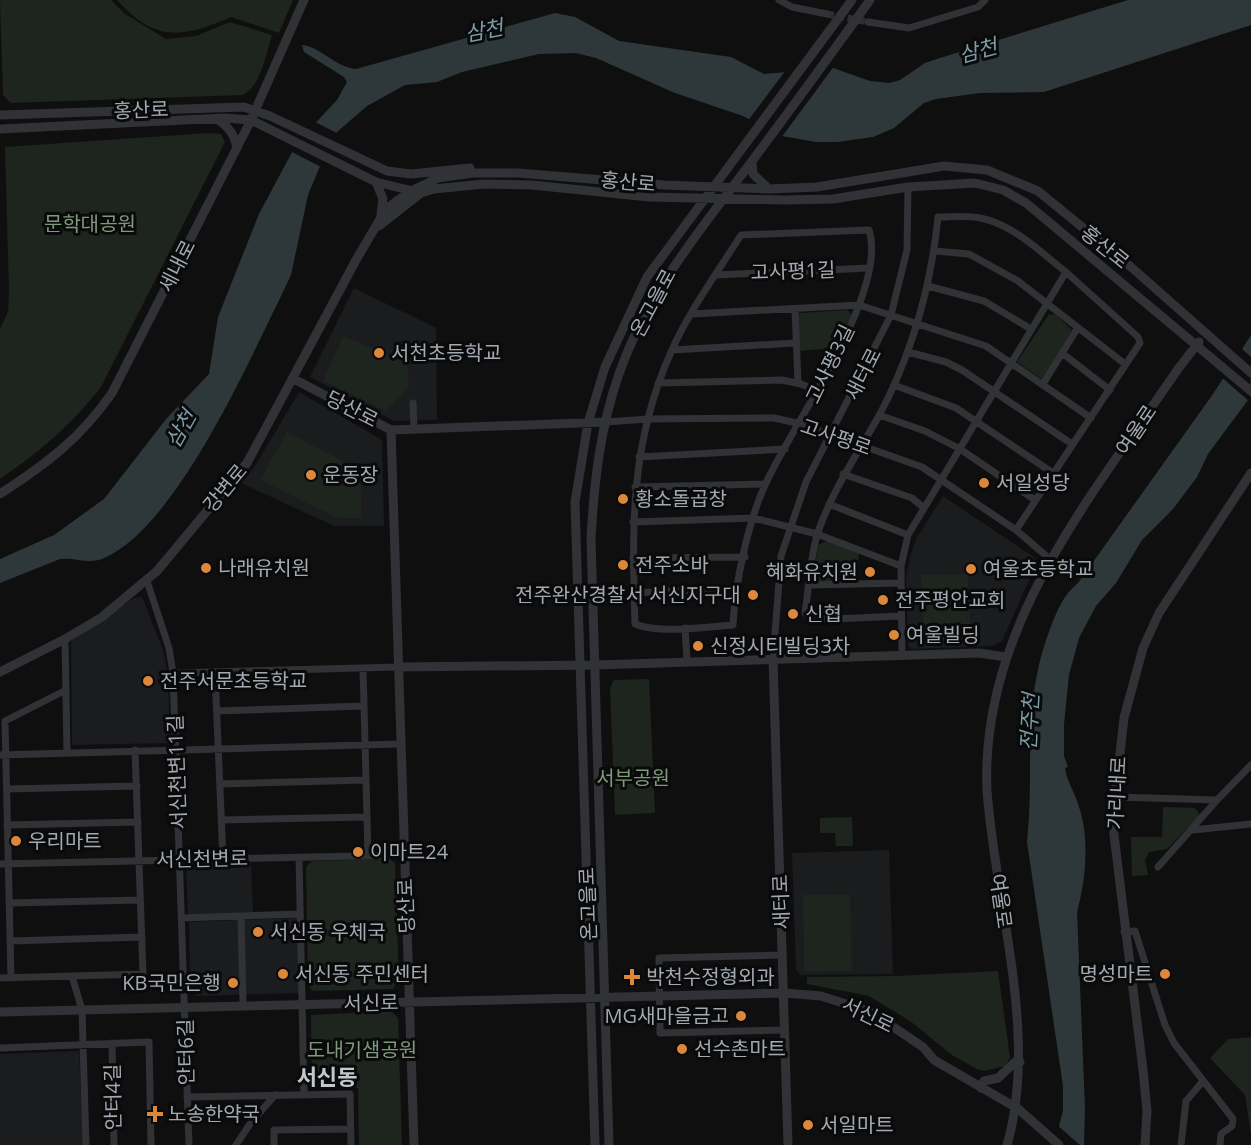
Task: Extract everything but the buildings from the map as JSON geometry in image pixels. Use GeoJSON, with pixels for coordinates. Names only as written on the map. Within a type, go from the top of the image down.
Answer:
{"type":"FeatureCollection","features":[{"type":"Feature","properties":{"kind":"street","name":"세내로"},"geometry":{"type":"LineString","coordinates":[[0,494],[71,444],[106,402],[237,148],[304,0]]}},
{"type":"Feature","properties":{"kind":"street"},"geometry":{"type":"LineString","coordinates":[[779,0],[792,8],[827,14]]}},
{"type":"Feature","properties":{"kind":"street","name":"온고을로"},"geometry":{"type":"LineString","coordinates":[[595,1145],[575,502],[588,423],[605,367],[647,277],[852,0]]}},
{"type":"Feature","properties":{"kind":"street","name":"온고을로"},"geometry":{"type":"LineString","coordinates":[[609,1145],[591,539],[595,471],[606,422],[619,374],[642,318],[677,259],[870,0]]}},
{"type":"Feature","properties":{"kind":"street"},"geometry":{"type":"LineString","coordinates":[[868,22],[909,28],[984,2]]}},
{"type":"Feature","properties":{"kind":"street","name":"홍산로"},"geometry":{"type":"LineString","coordinates":[[0,115],[234,108],[253,115],[266,126],[376,182],[416,192],[484,184],[532,185],[649,197],[705,200],[833,199],[908,187],[975,183],[1003,190],[1026,202],[1251,391]]}},
{"type":"Feature","properties":{"kind":"street","name":"홍산로"},"geometry":{"type":"LineString","coordinates":[[0,129],[217,119],[253,115],[270,116],[387,171],[411,174],[470,168],[472,173],[518,173],[730,189],[817,187],[944,166],[987,170],[1038,191],[1131,267],[1251,374]]}},
{"type":"Feature","properties":{"kind":"street"},"geometry":{"type":"LineString","coordinates":[[217,119],[227,125],[234,135],[237,148]]}},
{"type":"Feature","properties":{"kind":"street"},"geometry":{"type":"LineString","coordinates":[[752,161],[753,174],[769,189]]}},
{"type":"Feature","properties":{"kind":"street","name":"강변로"},"geometry":{"type":"LineString","coordinates":[[0,672],[65,639],[102,617],[147,581],[247,463],[386,209],[438,178],[472,173]]}},
{"type":"Feature","properties":{"kind":"street"},"geometry":{"type":"LineString","coordinates":[[376,182],[383,199],[380,218]]}},
{"type":"Feature","properties":{"kind":"street","name":"새터로"},"geometry":{"type":"LineString","coordinates":[[788,1145],[773,659],[778,579],[781,556],[789,527],[806,482],[891,315],[907,250],[908,187]]}},
{"type":"Feature","properties":{"kind":"street","name":"강변로"},"geometry":{"type":"LineString","coordinates":[[371,234],[416,192]]}},
{"type":"Feature","properties":{"kind":"street"},"geometry":{"type":"LineString","coordinates":[[901,616],[813,620],[805,613],[817,534],[843,474],[879,416],[894,385],[919,323],[935,251],[938,217],[979,218],[999,224],[1019,235],[1066,272],[1138,337],[1140,343],[1016,530]]}},
{"type":"Feature","properties":{"kind":"street","name":"고사평3길"},"geometry":{"type":"LineString","coordinates":[[685,628],[733,625],[735,588],[765,484],[801,424],[859,305],[869,268],[872,241],[868,230],[799,234]]}},
{"type":"Feature","properties":{"kind":"street","name":"고사평1길"},"geometry":{"type":"LineString","coordinates":[[685,628],[642,627],[635,624],[633,522],[635,488],[639,457],[658,383],[672,350],[692,314],[741,235],[799,234]]}},
{"type":"Feature","properties":{"kind":"street"},"geometry":{"type":"LineString","coordinates":[[935,251],[969,254],[1000,270],[1125,364]]}},
{"type":"Feature","properties":{"kind":"street","name":"고사평1길"},"geometry":{"type":"LineString","coordinates":[[716,274],[869,268]]}},
{"type":"Feature","properties":{"kind":"street"},"geometry":{"type":"LineString","coordinates":[[902,656],[900,583],[901,566],[908,535],[1066,272]]}},
{"type":"Feature","properties":{"kind":"street"},"geometry":{"type":"LineString","coordinates":[[928,286],[984,301],[1031,329]]}},
{"type":"Feature","properties":{"kind":"street"},"geometry":{"type":"LineString","coordinates":[[859,305],[965,338],[1011,362],[1090,418]]}},
{"type":"Feature","properties":{"kind":"street","name":"고사평3길"},"geometry":{"type":"LineString","coordinates":[[795,309],[859,305]]}},
{"type":"Feature","properties":{"kind":"street","name":"고사평1길"},"geometry":{"type":"LineString","coordinates":[[692,314],[795,309],[798,383]]}},
{"type":"Feature","properties":{"kind":"street"},"geometry":{"type":"LineString","coordinates":[[1042,384],[1077,329]]}},
{"type":"Feature","properties":{"kind":"street","name":"여울로"},"geometry":{"type":"LineString","coordinates":[[1007,1145],[1017,1108],[1020,1062],[1017,1016],[989,810],[987,768],[992,710],[1006,657],[1051,560],[1178,369],[1209,337]]}},
{"type":"Feature","properties":{"kind":"street"},"geometry":{"type":"LineString","coordinates":[[672,350],[796,343]]}},
{"type":"Feature","properties":{"kind":"street"},"geometry":{"type":"LineString","coordinates":[[908,352],[945,362],[962,370],[1072,444]]}},
{"type":"Feature","properties":{"kind":"street"},"geometry":{"type":"LineString","coordinates":[[1062,353],[1110,390]]}},
{"type":"Feature","properties":{"kind":"street","name":"당산로"},"geometry":{"type":"LineString","coordinates":[[294,379],[392,430],[414,1145]]}},
{"type":"Feature","properties":{"kind":"street"},"geometry":{"type":"LineString","coordinates":[[658,383],[782,380],[798,383],[817,391]]}},
{"type":"Feature","properties":{"kind":"street"},"geometry":{"type":"LineString","coordinates":[[894,385],[943,401],[1053,473]]}},
{"type":"Feature","properties":{"kind":"street"},"geometry":{"type":"LineString","coordinates":[[413,403],[414,429]]}},
{"type":"Feature","properties":{"kind":"street"},"geometry":{"type":"LineString","coordinates":[[879,416],[925,431],[960,449],[1035,500]]}},
{"type":"Feature","properties":{"kind":"street","name":"고사평로"},"geometry":{"type":"LineString","coordinates":[[588,423],[648,419],[774,418],[801,424],[922,467],[1016,530],[1051,560]]}},
{"type":"Feature","properties":{"kind":"street"},"geometry":{"type":"LineString","coordinates":[[392,430],[588,423]]}},
{"type":"Feature","properties":{"kind":"street"},"geometry":{"type":"LineString","coordinates":[[639,457],[785,449]]}},
{"type":"Feature","properties":{"kind":"street","name":"가리내로"},"geometry":{"type":"LineString","coordinates":[[1145,1145],[1147,1111],[1144,1080],[1124,932],[1114,835],[1115,797],[1124,718],[1143,648],[1159,613],[1251,473]]}},
{"type":"Feature","properties":{"kind":"street"},"geometry":{"type":"LineString","coordinates":[[843,474],[912,498],[924,508]]}},
{"type":"Feature","properties":{"kind":"street"},"geometry":{"type":"LineString","coordinates":[[635,488],[765,484]]}},
{"type":"Feature","properties":{"kind":"street"},"geometry":{"type":"LineString","coordinates":[[829,504],[908,535]]}},
{"type":"Feature","properties":{"kind":"street"},"geometry":{"type":"LineString","coordinates":[[633,522],[754,518],[817,534],[901,566]]}},
{"type":"Feature","properties":{"kind":"street"},"geometry":{"type":"LineString","coordinates":[[633,558],[745,557]]}},
{"type":"Feature","properties":{"kind":"street","name":"서신천변11길"},"geometry":{"type":"LineString","coordinates":[[147,581],[169,648],[173,673],[182,918]]}},
{"type":"Feature","properties":{"kind":"street"},"geometry":{"type":"LineString","coordinates":[[809,585],[900,583]]}},
{"type":"Feature","properties":{"kind":"street"},"geometry":{"type":"LineString","coordinates":[[634,593],[735,588]]}},
{"type":"Feature","properties":{"kind":"street"},"geometry":{"type":"LineString","coordinates":[[685,628],[687,660]]}},
{"type":"Feature","properties":{"kind":"street"},"geometry":{"type":"LineString","coordinates":[[65,639],[67,753]]}},
{"type":"Feature","properties":{"kind":"street"},"geometry":{"type":"LineString","coordinates":[[173,673],[581,663],[595,665],[687,660],[979,653],[1006,657]]}},
{"type":"Feature","properties":{"kind":"street"},"geometry":{"type":"LineString","coordinates":[[363,668],[368,855]]}},
{"type":"Feature","properties":{"kind":"street"},"geometry":{"type":"LineString","coordinates":[[215,673],[223,859]]}},
{"type":"Feature","properties":{"kind":"street"},"geometry":{"type":"LineString","coordinates":[[11,978],[9,903],[4,863],[7,789],[3,755],[6,721],[66,690]]}},
{"type":"Feature","properties":{"kind":"street"},"geometry":{"type":"LineString","coordinates":[[217,711],[364,706]]}},
{"type":"Feature","properties":{"kind":"street"},"geometry":{"type":"LineString","coordinates":[[3,755],[218,747],[400,744]]}},
{"type":"Feature","properties":{"kind":"street"},"geometry":{"type":"LineString","coordinates":[[0,978],[143,974],[135,750]]}},
{"type":"Feature","properties":{"kind":"street"},"geometry":{"type":"LineString","coordinates":[[1158,867],[1193,831],[1216,801],[1251,766]]}},
{"type":"Feature","properties":{"kind":"street"},"geometry":{"type":"LineString","coordinates":[[220,784],[366,780]]}},
{"type":"Feature","properties":{"kind":"street"},"geometry":{"type":"LineString","coordinates":[[7,789],[136,786]]}},
{"type":"Feature","properties":{"kind":"street"},"geometry":{"type":"LineString","coordinates":[[1115,797],[1216,801]]}},
{"type":"Feature","properties":{"kind":"street"},"geometry":{"type":"LineString","coordinates":[[221,820],[367,817]]}},
{"type":"Feature","properties":{"kind":"street"},"geometry":{"type":"LineString","coordinates":[[7,825],[138,822]]}},
{"type":"Feature","properties":{"kind":"street"},"geometry":{"type":"LineString","coordinates":[[1193,831],[1251,824]]}},
{"type":"Feature","properties":{"kind":"street","name":"서신천변로"},"geometry":{"type":"LineString","coordinates":[[4,863],[404,855]]}},
{"type":"Feature","properties":{"kind":"street"},"geometry":{"type":"LineString","coordinates":[[299,857],[304,1005],[304,1095]]}},
{"type":"Feature","properties":{"kind":"street"},"geometry":{"type":"LineString","coordinates":[[9,903],[140,900]]}},
{"type":"Feature","properties":{"kind":"street"},"geometry":{"type":"LineString","coordinates":[[182,918],[300,914]]}},
{"type":"Feature","properties":{"kind":"street"},"geometry":{"type":"LineString","coordinates":[[241,916],[243,1005]]}},
{"type":"Feature","properties":{"kind":"street","name":"안터6길"},"geometry":{"type":"LineString","coordinates":[[182,918],[189,1145]]}},
{"type":"Feature","properties":{"kind":"street"},"geometry":{"type":"LineString","coordinates":[[1124,932],[1135,932],[1165,1025],[1174,1043],[1233,1119],[1232,1126],[1221,1134],[1220,1145]]}},
{"type":"Feature","properties":{"kind":"street"},"geometry":{"type":"LineString","coordinates":[[10,941],[142,937]]}},
{"type":"Feature","properties":{"kind":"street"},"geometry":{"type":"LineString","coordinates":[[783,955],[659,958],[659,996],[660,1033],[785,1030]]}},
{"type":"Feature","properties":{"kind":"street"},"geometry":{"type":"LineString","coordinates":[[72,976],[82,1010],[83,1044]]}},
{"type":"Feature","properties":{"kind":"street","name":"서신로"},"geometry":{"type":"LineString","coordinates":[[0,1012],[784,993],[821,996],[861,1007],[909,1036],[934,1060],[1017,1108],[1059,1145]]}},
{"type":"Feature","properties":{"kind":"street","name":"안터4길"},"geometry":{"type":"LineString","coordinates":[[114,1145],[112,1043],[149,1042],[151,1145]]}},
{"type":"Feature","properties":{"kind":"street"},"geometry":{"type":"LineString","coordinates":[[0,1048],[112,1043]]}},
{"type":"Feature","properties":{"kind":"street","name":"안터4길"},"geometry":{"type":"LineString","coordinates":[[83,1044],[86,1145]]}},
{"type":"Feature","properties":{"kind":"street"},"geometry":{"type":"LineString","coordinates":[[981,1088],[984,1082],[998,1078],[1015,1062],[1020,1062]]}},
{"type":"Feature","properties":{"kind":"street"},"geometry":{"type":"LineString","coordinates":[[1181,1145],[1186,1101],[1203,1081]]}},
{"type":"Feature","properties":{"kind":"street","name":"안터6길"},"geometry":{"type":"LineString","coordinates":[[188,1097],[350,1094],[351,1145]]}},
{"type":"Feature","properties":{"kind":"street"},"geometry":{"type":"LineString","coordinates":[[236,1145],[257,1114],[275,1095]]}},
{"type":"Feature","properties":{"kind":"street"},"geometry":{"type":"LineString","coordinates":[[274,1145],[274,1130],[350,1129]]}},
{"type":"Feature","properties":{"kind":"shaded area","name":"서천초등학교"},"geometry":{"type":"Polygon","coordinates":[[[354,288],[436,328],[437,420],[394,421],[310,377],[354,288]]]}},
{"type":"Feature","properties":{"kind":"shaded area"},"geometry":{"type":"Polygon","coordinates":[[[299,392],[382,440],[384,526],[334,526],[241,483],[255,466],[299,392]]]}},
{"type":"Feature","properties":{"kind":"shaded area","name":"여울초등학교"},"geometry":{"type":"Polygon","coordinates":[[[943,496],[1038,560],[1002,641],[992,646],[911,649],[908,646],[906,577],[910,557],[916,539],[943,496]]]}},
{"type":"Feature","properties":{"kind":"shaded area"},"geometry":{"type":"Polygon","coordinates":[[[142,597],[163,650],[168,675],[170,743],[72,745],[71,641],[134,598],[142,597]]]}},
{"type":"Feature","properties":{"kind":"shaded area"},"geometry":{"type":"Polygon","coordinates":[[[889,850],[893,974],[801,975],[796,970],[792,853],[889,850]]]}},
{"type":"Feature","properties":{"kind":"shaded area"},"geometry":{"type":"Polygon","coordinates":[[[251,862],[253,913],[188,915],[186,864],[251,862]]]}},
{"type":"Feature","properties":{"kind":"shaded area"},"geometry":{"type":"Polygon","coordinates":[[[297,918],[301,993],[196,996],[190,988],[189,922],[297,918]]]}},
{"type":"Feature","properties":{"kind":"shaded area"},"geometry":{"type":"Polygon","coordinates":[[[79,1051],[83,1145],[0,1145],[0,1054],[79,1051]]]}},
{"type":"Feature","properties":{"kind":"green space"},"geometry":{"type":"Polygon","coordinates":[[[0,0],[111,0],[125,14],[166,39],[196,36],[230,22],[272,35],[259,77],[249,91],[243,95],[11,103],[3,95],[0,0]]]}},
{"type":"Feature","properties":{"kind":"green space"},"geometry":{"type":"Polygon","coordinates":[[[117,0],[293,0],[279,33],[231,17],[184,32],[157,30],[144,24],[117,0]]]}},
{"type":"Feature","properties":{"kind":"green space","name":"문학대공원"},"geometry":{"type":"Polygon","coordinates":[[[221,134],[225,142],[101,387],[54,437],[0,479],[0,329],[8,312],[9,292],[5,147],[221,134]]]}},
{"type":"Feature","properties":{"kind":"green space"},"geometry":{"type":"Polygon","coordinates":[[[847,310],[852,315],[835,348],[799,351],[799,313],[847,310]]]}},
{"type":"Feature","properties":{"kind":"green space"},"geometry":{"type":"Polygon","coordinates":[[[1049,314],[1056,315],[1072,330],[1043,380],[1017,362],[1049,314]]]}},
{"type":"Feature","properties":{"kind":"green space","name":"운동장"},"geometry":{"type":"Polygon","coordinates":[[[343,336],[407,362],[409,387],[386,411],[323,381],[343,336]]]}},
{"type":"Feature","properties":{"kind":"green space","name":"운동장"},"geometry":{"type":"Polygon","coordinates":[[[287,432],[360,470],[362,518],[337,518],[260,480],[287,432]]]}},
{"type":"Feature","properties":{"kind":"green space"},"geometry":{"type":"Polygon","coordinates":[[[827,541],[859,552],[857,583],[817,583],[813,580],[818,545],[827,541]]]}},
{"type":"Feature","properties":{"kind":"green space"},"geometry":{"type":"Polygon","coordinates":[[[968,574],[971,645],[924,647],[921,575],[968,574]]]}},
{"type":"Feature","properties":{"kind":"green space","name":"서부공원"},"geometry":{"type":"Polygon","coordinates":[[[649,679],[655,813],[615,815],[610,688],[614,680],[649,679]]]}},
{"type":"Feature","properties":{"kind":"green space"},"geometry":{"type":"Polygon","coordinates":[[[1163,807],[1195,808],[1200,815],[1167,849],[1149,852],[1145,860],[1148,875],[1132,876],[1131,837],[1162,837],[1163,807]]]}},
{"type":"Feature","properties":{"kind":"green space"},"geometry":{"type":"Polygon","coordinates":[[[852,817],[853,846],[836,846],[835,833],[820,833],[820,818],[852,817]]]}},
{"type":"Feature","properties":{"kind":"green space"},"geometry":{"type":"Polygon","coordinates":[[[389,859],[395,863],[399,980],[393,989],[312,991],[308,985],[306,867],[312,861],[389,859]]]}},
{"type":"Feature","properties":{"kind":"green space"},"geometry":{"type":"Polygon","coordinates":[[[850,894],[852,971],[804,971],[803,895],[850,894]]]}},
{"type":"Feature","properties":{"kind":"green space"},"geometry":{"type":"Polygon","coordinates":[[[998,971],[1010,1058],[1005,1066],[985,1071],[952,1055],[910,1021],[869,996],[807,984],[807,977],[998,971]]]}},
{"type":"Feature","properties":{"kind":"green space","name":"도내기샘공원"},"geometry":{"type":"Polygon","coordinates":[[[391,1011],[398,1018],[402,1145],[359,1145],[358,1088],[312,1087],[311,1015],[391,1011]]]}},
{"type":"Feature","properties":{"kind":"green space"},"geometry":{"type":"Polygon","coordinates":[[[1251,1037],[1251,1135],[1245,1095],[1210,1058],[1228,1039],[1251,1037]]]}},
{"type":"Feature","properties":{"kind":"water","name":"삼천"},"geometry":{"type":"Polygon","coordinates":[[[1128,0],[1251,0],[1251,25],[1044,92],[980,93],[936,99],[924,103],[894,128],[873,137],[837,142],[816,142],[782,136],[743,116],[675,93],[596,58],[576,53],[539,54],[462,72],[437,82],[405,85],[367,106],[337,132],[330,142],[308,195],[291,275],[230,400],[183,479],[157,513],[131,541],[104,558],[93,561],[60,559],[0,583],[0,559],[54,535],[104,499],[167,418],[209,374],[218,317],[259,214],[291,154],[308,131],[337,100],[347,82],[344,77],[304,52],[302,45],[316,49],[341,65],[356,69],[555,13],[575,17],[619,41],[731,57],[764,74],[833,68],[870,81],[889,83],[900,80],[925,63],[1128,0]]]}},
{"type":"Feature","properties":{"kind":"water"},"geometry":{"type":"Polygon","coordinates":[[[1251,335],[1251,396],[1208,454],[1197,477],[1173,509],[1142,540],[1116,583],[1096,606],[1079,638],[1069,675],[1064,724],[1064,756],[1068,767],[1065,768],[1082,817],[1085,844],[1083,886],[1077,912],[1085,1108],[1084,1145],[1054,1145],[1063,1111],[1063,1086],[1027,842],[1032,710],[1041,657],[1064,598],[1078,583],[1213,394],[1251,335]]]}},
{"type":"Feature","properties":{"kind":"pier"},"geometry":{"type":"Polygon","coordinates":[[[815,65],[835,65],[781,138],[747,122],[786,70],[815,65]]]}},
{"type":"Feature","properties":{"kind":"pier"},"geometry":{"type":"Polygon","coordinates":[[[313,121],[339,134],[323,168],[290,151],[313,121]]]}},
{"type":"Feature","properties":{"kind":"pier"},"geometry":{"type":"Polygon","coordinates":[[[1240,347],[1251,357],[1250,402],[1220,376],[1240,347]]]}},
{"type":"Feature","properties":{"kind":"pier"},"geometry":{"type":"Polygon","coordinates":[[[1056,1124],[1080,1145],[1051,1145],[1056,1124]]]}},
{"type":"Feature","properties":{"kind":"tunnel"},"geometry":{"type":"LineString","coordinates":[[827,14],[868,22]]}},
{"type":"Feature","properties":{"kind":"place","name":"서천초등학교"},"geometry":{"type":"Point","coordinates":[379,353]}},
{"type":"Feature","properties":{"kind":"place","name":"운동장"},"geometry":{"type":"Point","coordinates":[311,475]}},
{"type":"Feature","properties":{"kind":"place","name":"서일성당"},"geometry":{"type":"Point","coordinates":[984,483]}},
{"type":"Feature","properties":{"kind":"place","name":"황소돌곱창"},"geometry":{"type":"Point","coordinates":[623,499]}},
{"type":"Feature","properties":{"kind":"place","name":"전주소바"},"geometry":{"type":"Point","coordinates":[623,565]}},
{"type":"Feature","properties":{"kind":"place","name":"나래유치원"},"geometry":{"type":"Point","coordinates":[206,568]}},
{"type":"Feature","properties":{"kind":"place","name":"여울초등학교"},"geometry":{"type":"Point","coordinates":[971,569]}},
{"type":"Feature","properties":{"kind":"place","name":"혜화유치원"},"geometry":{"type":"Point","coordinates":[870,572]}},
{"type":"Feature","properties":{"kind":"place","name":"전주완산경찰서 서신지구대"},"geometry":{"type":"Point","coordinates":[753,595]}},
{"type":"Feature","properties":{"kind":"place","name":"전주평안교회"},"geometry":{"type":"Point","coordinates":[883,600]}},
{"type":"Feature","properties":{"kind":"place","name":"신협"},"geometry":{"type":"Point","coordinates":[793,614]}},
{"type":"Feature","properties":{"kind":"place","name":"여울빌딩"},"geometry":{"type":"Point","coordinates":[894,635]}},
{"type":"Feature","properties":{"kind":"place","name":"신정시티빌딩3차"},"geometry":{"type":"Point","coordinates":[698,646]}},
{"type":"Feature","properties":{"kind":"place","name":"전주서문초등학교"},"geometry":{"type":"Point","coordinates":[148,681]}},
{"type":"Feature","properties":{"kind":"place","name":"우리마트"},"geometry":{"type":"Point","coordinates":[16,841]}},
{"type":"Feature","properties":{"kind":"place","name":"이마트24"},"geometry":{"type":"Point","coordinates":[358,852]}},
{"type":"Feature","properties":{"kind":"place","name":"서신동 우체국"},"geometry":{"type":"Point","coordinates":[258,932]}},
{"type":"Feature","properties":{"kind":"place","name":"서신동 주민센터"},"geometry":{"type":"Point","coordinates":[283,974]}},
{"type":"Feature","properties":{"kind":"place","name":"명성마트"},"geometry":{"type":"Point","coordinates":[1165,974]}},
{"type":"Feature","properties":{"kind":"place","name":"박천수정형외과"},"geometry":{"type":"Point","coordinates":[632,977]}},
{"type":"Feature","properties":{"kind":"place","name":"KB국민은행"},"geometry":{"type":"Point","coordinates":[233,983]}},
{"type":"Feature","properties":{"kind":"place","name":"MG새마을금고"},"geometry":{"type":"Point","coordinates":[741,1016]}},
{"type":"Feature","properties":{"kind":"place","name":"선수촌마트"},"geometry":{"type":"Point","coordinates":[682,1049]}},
{"type":"Feature","properties":{"kind":"place","name":"노송한약국"},"geometry":{"type":"Point","coordinates":[155,1114]}},
{"type":"Feature","properties":{"kind":"place","name":"서일마트"},"geometry":{"type":"Point","coordinates":[808,1125]}},
{"type":"Feature","properties":{"kind":"district","name":"서신동"},"geometry":{"type":"Point","coordinates":[327,1077]}},
{"type":"Feature","properties":{"kind":"water label","name":"전주천"},"geometry":{"type":"Point","coordinates":[1030,722]}}]}
